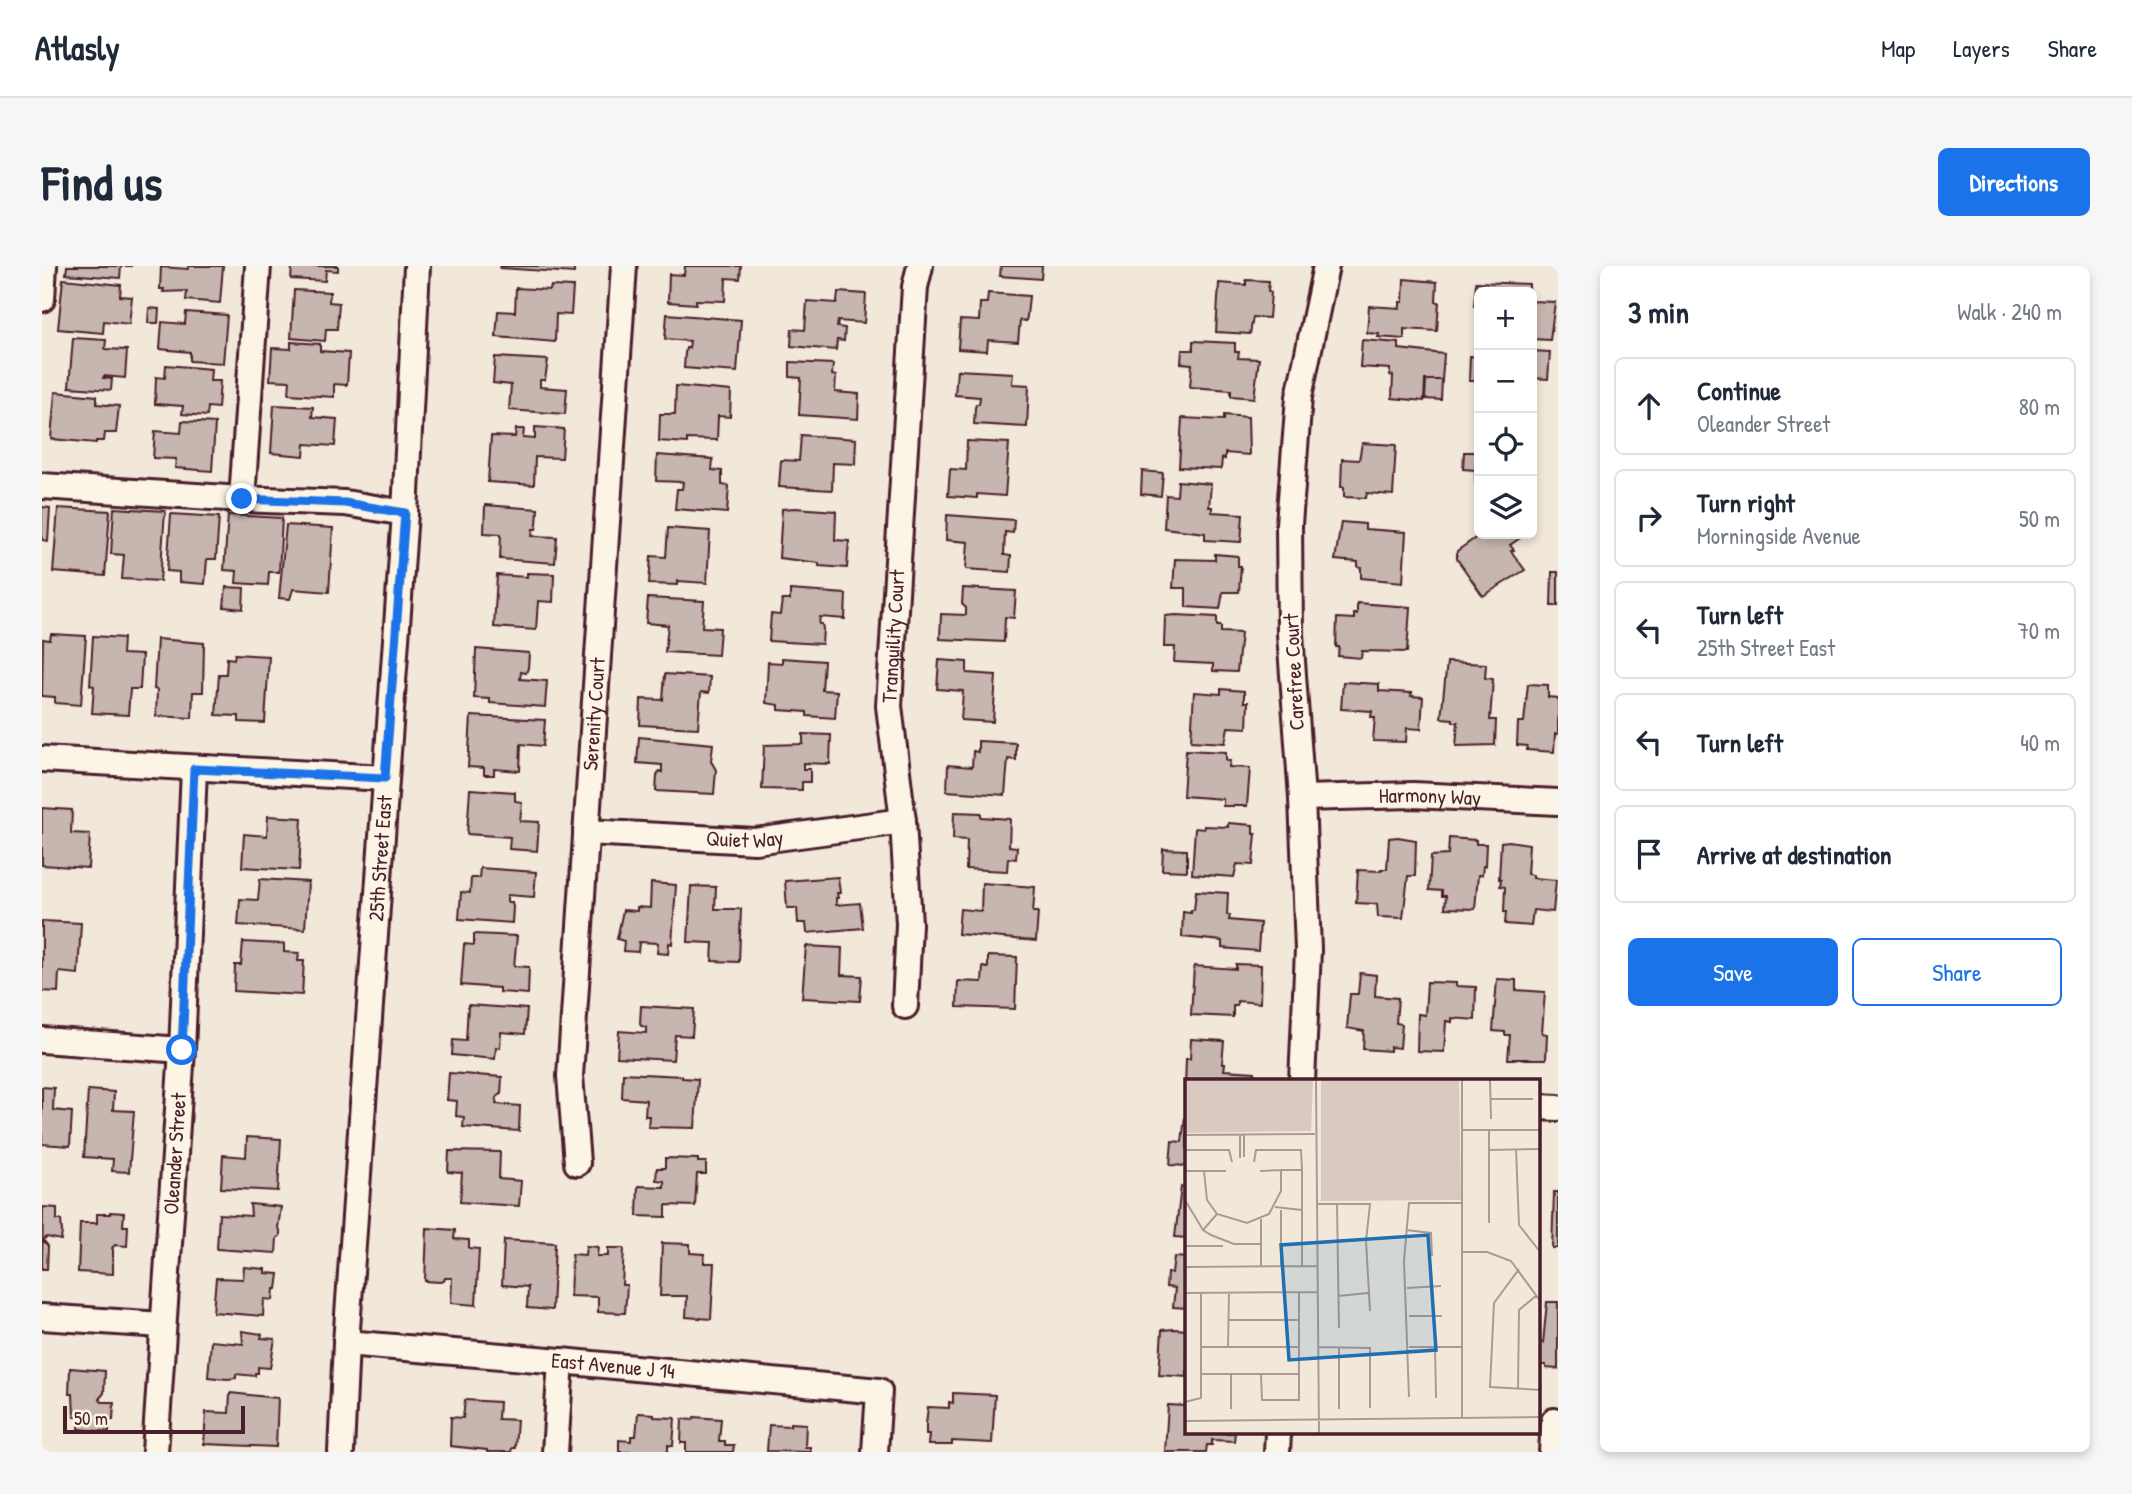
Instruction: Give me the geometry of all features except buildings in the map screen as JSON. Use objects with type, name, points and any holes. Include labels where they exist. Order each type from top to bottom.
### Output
[{"type":"street","points":[[42,299],[44,266]]},
{"type":"street","points":[[242,499],[258,266]]},
{"type":"street","name":"25th Street East","points":[[341,1452],[346,1343],[405,513],[417,266]]},
{"type":"street","name":"Serenity Court","points":[[577,1163],[570,1076],[624,266]]},
{"type":"street","name":"Tranquility Court","points":[[905,1006],[909,924],[903,821],[890,706],[915,288],[920,266]]},
{"type":"street","name":"Carefree Court","points":[[1302,1079],[1308,950],[1302,798],[1290,634],[1289,524],[1299,397],[1326,266]]},
{"type":"street","points":[[42,486],[345,503],[405,513]]},
{"type":"street","points":[[42,759],[385,778]]},
{"type":"street","name":"Oleander Street","points":[[155,1452],[182,1050],[194,769]]},
{"type":"street","name":"Harmony Way","points":[[1302,798],[1413,795],[1558,802]]},
{"type":"street","name":"Quiet Way","points":[[586,832],[755,841],[903,821]]},
{"type":"street","points":[[42,1040],[182,1050]]},
{"type":"street","points":[[1540,1107],[1558,1108]]},
{"type":"street","points":[[42,1317],[162,1325]]},
{"type":"street","name":"East Avenue J 14","points":[[346,1343],[879,1391],[875,1452]]},
{"type":"street","points":[[555,1452],[561,1361]]},
{"type":"street","points":[[1550,1421],[1552,1452]]},
{"type":"street","points":[[1277,1452],[1278,1434]]},
{"type":"route","points":[[182,1050],[194,769],[385,778],[405,513],[345,503],[242,499]]}]
